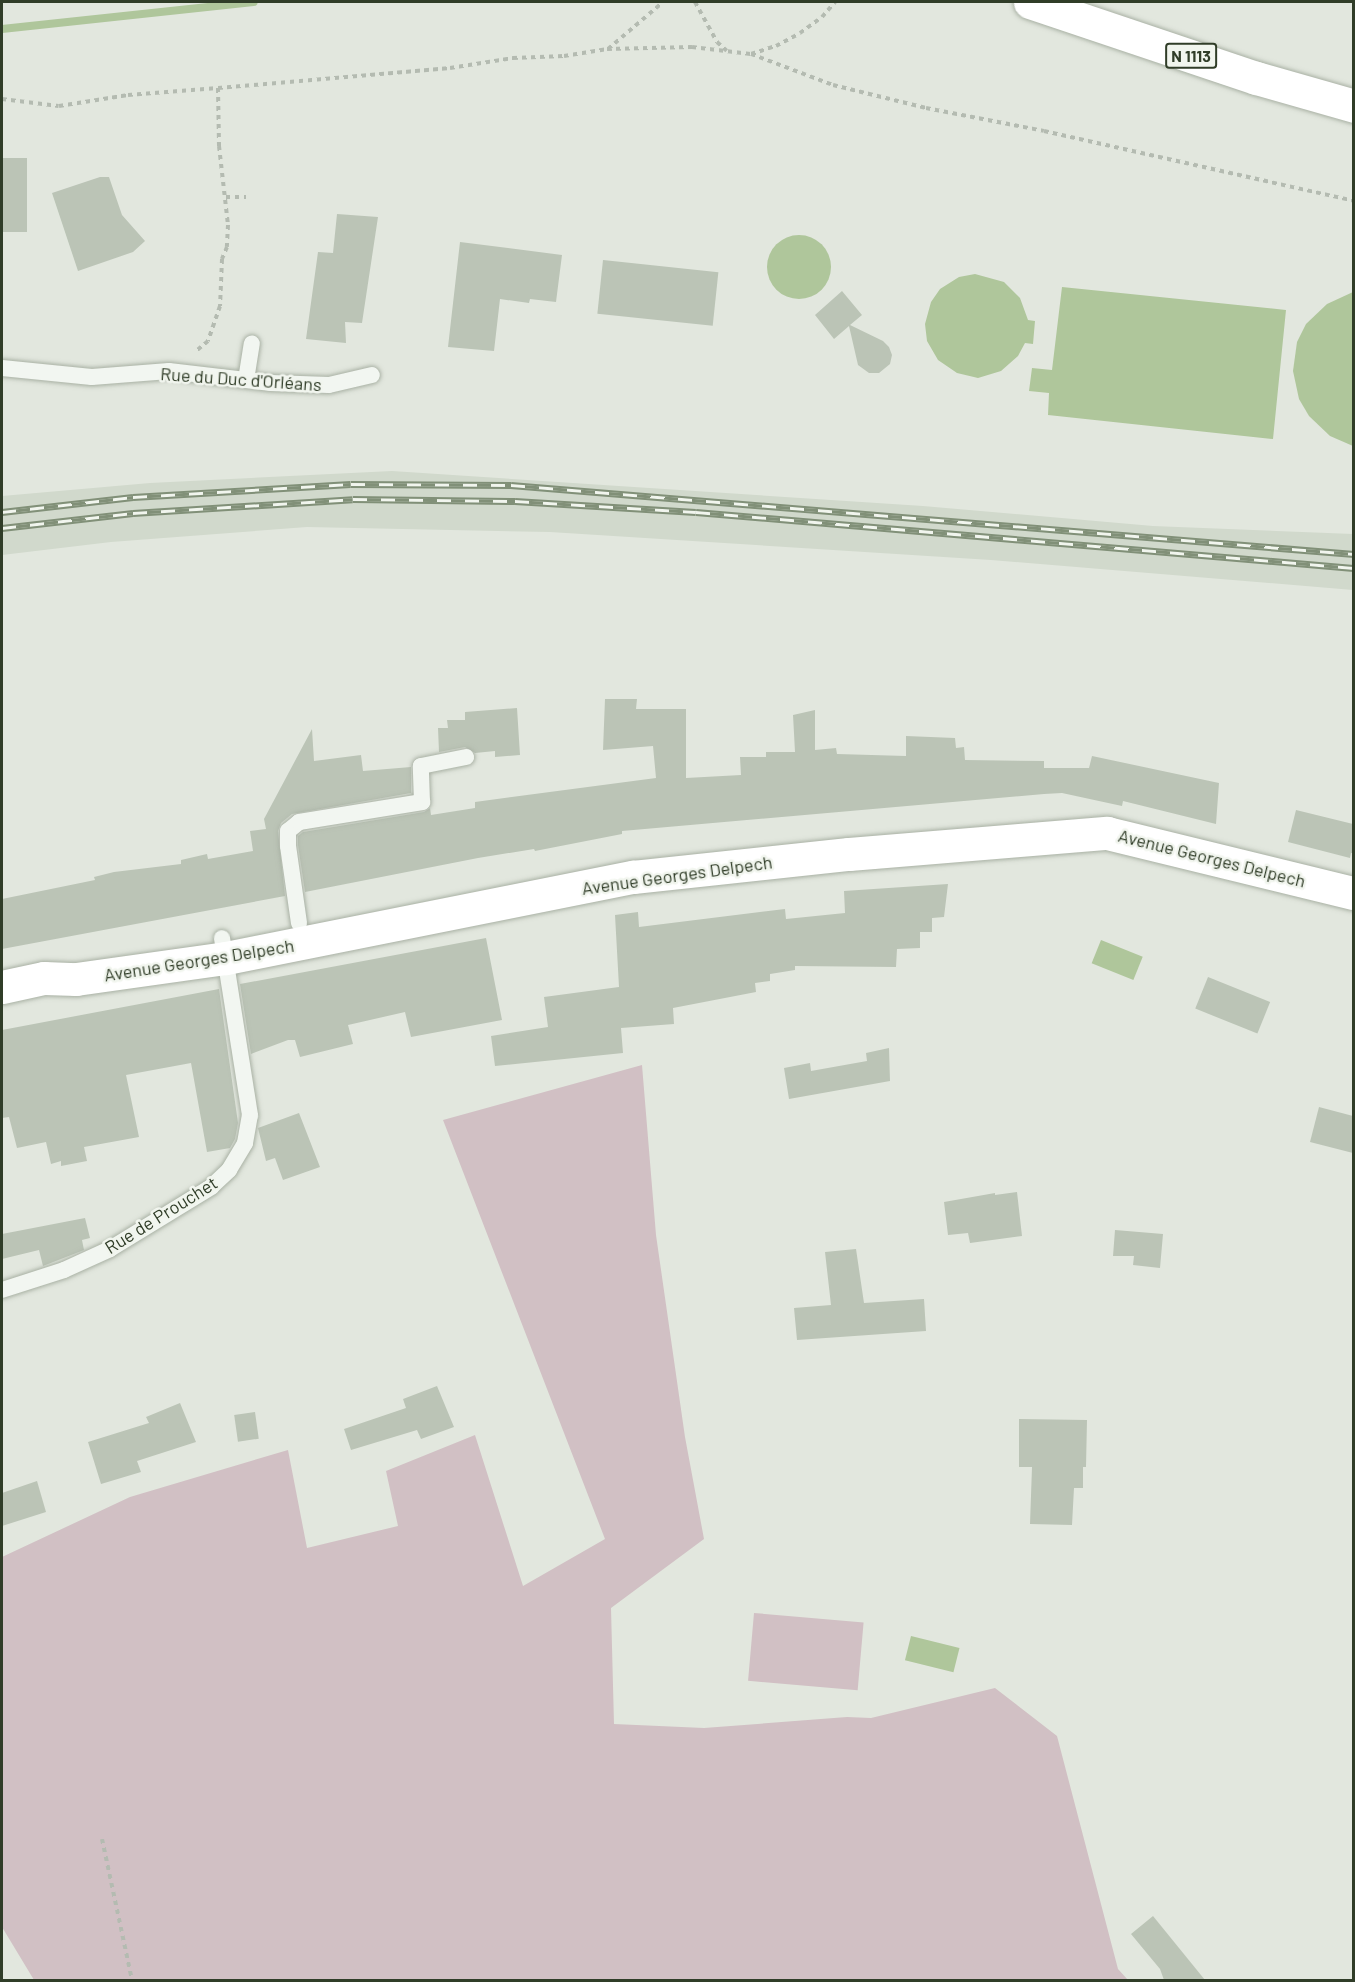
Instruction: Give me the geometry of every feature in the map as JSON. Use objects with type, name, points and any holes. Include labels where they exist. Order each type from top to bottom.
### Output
[{"type":"main road","name":"N 1113","points":[[1030,2],[1256,78],[1353,106]]},
{"type":"main road","points":[[224,948],[300,923],[605,867],[828,840],[1018,823],[1107,833]]},
{"type":"main road","name":"Avenue Georges Delpech","points":[[2,987],[44,978],[76,979],[224,948],[633,877],[849,854],[1107,833],[1353,893]]},
{"type":"lane","points":[[246,380],[252,344]]},
{"type":"lane","name":"Rue du Duc d'Orléans","points":[[2,368],[92,377],[169,371],[246,380],[329,385],[372,375]]},
{"type":"lane","points":[[300,923],[288,846],[288,831],[299,822],[422,802],[421,766],[466,757]]},
{"type":"lane","name":"Rue de Prouchet","points":[[2,1290],[64,1270],[110,1249],[211,1187],[229,1170],[245,1143],[250,1115],[224,948]]},
{"type":"path","points":[[607,49],[663,2]]},
{"type":"path","points":[[695,2],[717,42],[729,52]]},
{"type":"path","points":[[751,54],[776,46],[800,33],[822,17],[835,2]]},
{"type":"path","points":[[2,99],[59,106],[128,95],[450,68],[513,58],[564,56],[607,49],[692,47],[751,54],[833,86],[1353,201]]},
{"type":"path","points":[[169,371],[208,341],[220,306],[222,259],[227,247],[226,197],[219,146],[218,88]]},
{"type":"path","points":[[226,197],[246,197]]},
{"type":"path","points":[[102,1839],[132,1980]]},
{"type":"shaded area","points":[[799,235],[817,241],[825,249],[831,267],[825,285],[817,293],[799,299],[781,293],[773,285],[767,267],[773,249],[781,241]]},
{"type":"shaded area","points":[[975,274],[1004,282],[1020,298],[1028,320],[1035,321],[1033,344],[1025,343],[1018,356],[1001,371],[978,378],[957,373],[938,360],[927,341],[925,324],[931,302],[940,289],[959,277]]},
{"type":"shaded area","points":[[1062,287],[1286,310],[1273,439],[1048,415],[1049,393],[1029,391],[1032,368],[1052,370]]},
{"type":"shaded area","points":[[1353,292],[1353,446],[1330,436],[1309,416],[1299,399],[1293,371],[1297,342],[1306,324],[1327,304]]},
{"type":"shaded area","points":[[392,471],[923,506],[1153,526],[1353,534],[1353,590],[991,560],[550,532],[307,527],[111,542],[2,555],[2,496],[150,483]]},
{"type":"shaded area","points":[[1101,940],[1143,957],[1133,980],[1092,963]]},
{"type":"shaded area","points":[[642,1065],[656,1235],[685,1437],[704,1539],[611,1608],[614,1724],[704,1728],[847,1717],[871,1718],[995,1688],[1057,1736],[1118,1969],[1128,1980],[34,1980],[2,1927],[2,1557],[130,1497],[288,1450],[307,1548],[398,1526],[386,1471],[475,1435],[523,1586],[605,1539],[443,1120]]},
{"type":"shaded area","points":[[754,1613],[864,1623],[858,1690],[748,1681]]},
{"type":"shaded area","points":[[911,1636],[960,1648],[953,1672],[905,1660]]},
{"type":"building","points":[[2,158],[27,158],[27,232],[2,232]]},
{"type":"building","points":[[100,177],[109,177],[122,215],[145,241],[133,252],[78,271],[52,193]]},
{"type":"building","points":[[337,214],[378,217],[362,323],[345,322],[346,343],[306,339],[318,252],[333,253]]},
{"type":"building","points":[[460,242],[562,255],[556,302],[530,299],[529,303],[500,299],[494,351],[448,347]]},
{"type":"building","points":[[603,260],[718,272],[713,326],[597,314]]},
{"type":"building","points":[[842,291],[862,315],[850,325],[883,341],[889,347],[892,355],[890,364],[879,373],[869,373],[858,365],[849,326],[834,339],[815,315]]},
{"type":"building","points":[[605,699],[637,699],[636,709],[686,709],[686,778],[741,775],[740,757],[766,757],[766,752],[795,752],[793,715],[815,710],[815,750],[836,748],[837,754],[906,756],[906,736],[955,738],[956,748],[964,747],[965,760],[1044,761],[1044,768],[1089,768],[1092,756],[1219,783],[1216,824],[1123,801],[1122,806],[1062,793],[1044,794],[622,831],[622,834],[535,851],[534,849],[478,858],[305,892],[298,845],[298,836],[303,832],[424,812],[430,808],[431,815],[475,808],[475,802],[656,778],[653,746],[603,750]]},
{"type":"building","points":[[517,708],[520,755],[495,757],[495,751],[475,753],[465,747],[439,752],[438,728],[448,728],[447,720],[465,720],[465,712]]},
{"type":"building","points":[[312,729],[314,761],[361,755],[363,771],[411,767],[411,793],[292,814],[281,823],[278,831],[285,896],[2,949],[2,899],[95,880],[94,877],[114,872],[181,864],[181,860],[207,854],[208,859],[253,851],[250,831],[266,829],[264,819]]},
{"type":"building","points":[[1296,810],[1353,824],[1353,853],[1350,858],[1288,842]]},
{"type":"building","points":[[948,884],[944,917],[932,918],[932,932],[920,932],[920,948],[897,949],[896,967],[795,966],[795,970],[770,974],[770,981],[755,983],[756,992],[673,1008],[674,1024],[621,1028],[623,1053],[495,1066],[491,1036],[548,1027],[544,997],[619,987],[615,915],[638,912],[639,927],[785,909],[786,919],[845,913],[844,891]]},
{"type":"building","points":[[486,938],[502,1020],[411,1037],[405,1012],[348,1025],[353,1044],[300,1057],[295,1040],[288,1040],[251,1054],[240,984]]},
{"type":"building","points":[[1208,977],[1270,1002],[1257,1034],[1195,1009]]},
{"type":"building","points":[[219,989],[238,1123],[235,1139],[230,1148],[207,1152],[191,1063],[126,1075],[139,1137],[84,1147],[87,1161],[61,1166],[61,1161],[51,1164],[46,1142],[17,1148],[9,1117],[2,1118],[2,1030]]},
{"type":"building","points":[[889,1048],[890,1081],[789,1099],[784,1068],[810,1063],[811,1071],[867,1061],[866,1053]]},
{"type":"building","points":[[1319,1107],[1353,1116],[1353,1153],[1310,1142]]},
{"type":"building","points":[[299,1113],[320,1167],[283,1180],[275,1158],[266,1161],[258,1128]]},
{"type":"building","points":[[1017,1192],[1022,1236],[970,1243],[968,1233],[948,1235],[944,1202],[995,1193],[995,1195]]},
{"type":"building","points":[[85,1218],[90,1238],[82,1240],[84,1250],[43,1266],[39,1250],[2,1259],[2,1234]]},
{"type":"building","points":[[1115,1230],[1163,1234],[1160,1268],[1133,1265],[1134,1256],[1113,1256]]},
{"type":"building","points":[[856,1249],[864,1303],[924,1299],[926,1331],[797,1340],[794,1308],[831,1305],[825,1252]]},
{"type":"building","points":[[437,1386],[454,1427],[421,1439],[417,1430],[351,1450],[344,1429],[406,1408],[403,1399]]},
{"type":"building","points":[[180,1403],[196,1442],[137,1461],[141,1472],[101,1484],[88,1442],[149,1423],[146,1417]]},
{"type":"building","points":[[255,1412],[259,1439],[238,1442],[234,1415]]},
{"type":"building","points":[[1019,1419],[1087,1420],[1083,1488],[1074,1488],[1072,1525],[1030,1524],[1032,1467],[1019,1467]]},
{"type":"building","points":[[37,1481],[46,1512],[2,1526],[2,1493]]},
{"type":"building","points":[[1153,1916],[1205,1980],[1164,1980],[1160,1969],[1131,1934]]},
{"type":"waterway","points":[[2,29],[254,2]]},
{"type":"railway","points":[[2,512],[133,497],[351,484],[511,485],[1354,554]]},
{"type":"railway","points":[[2,528],[133,513],[353,499],[515,501],[696,512],[1354,568]]}]
